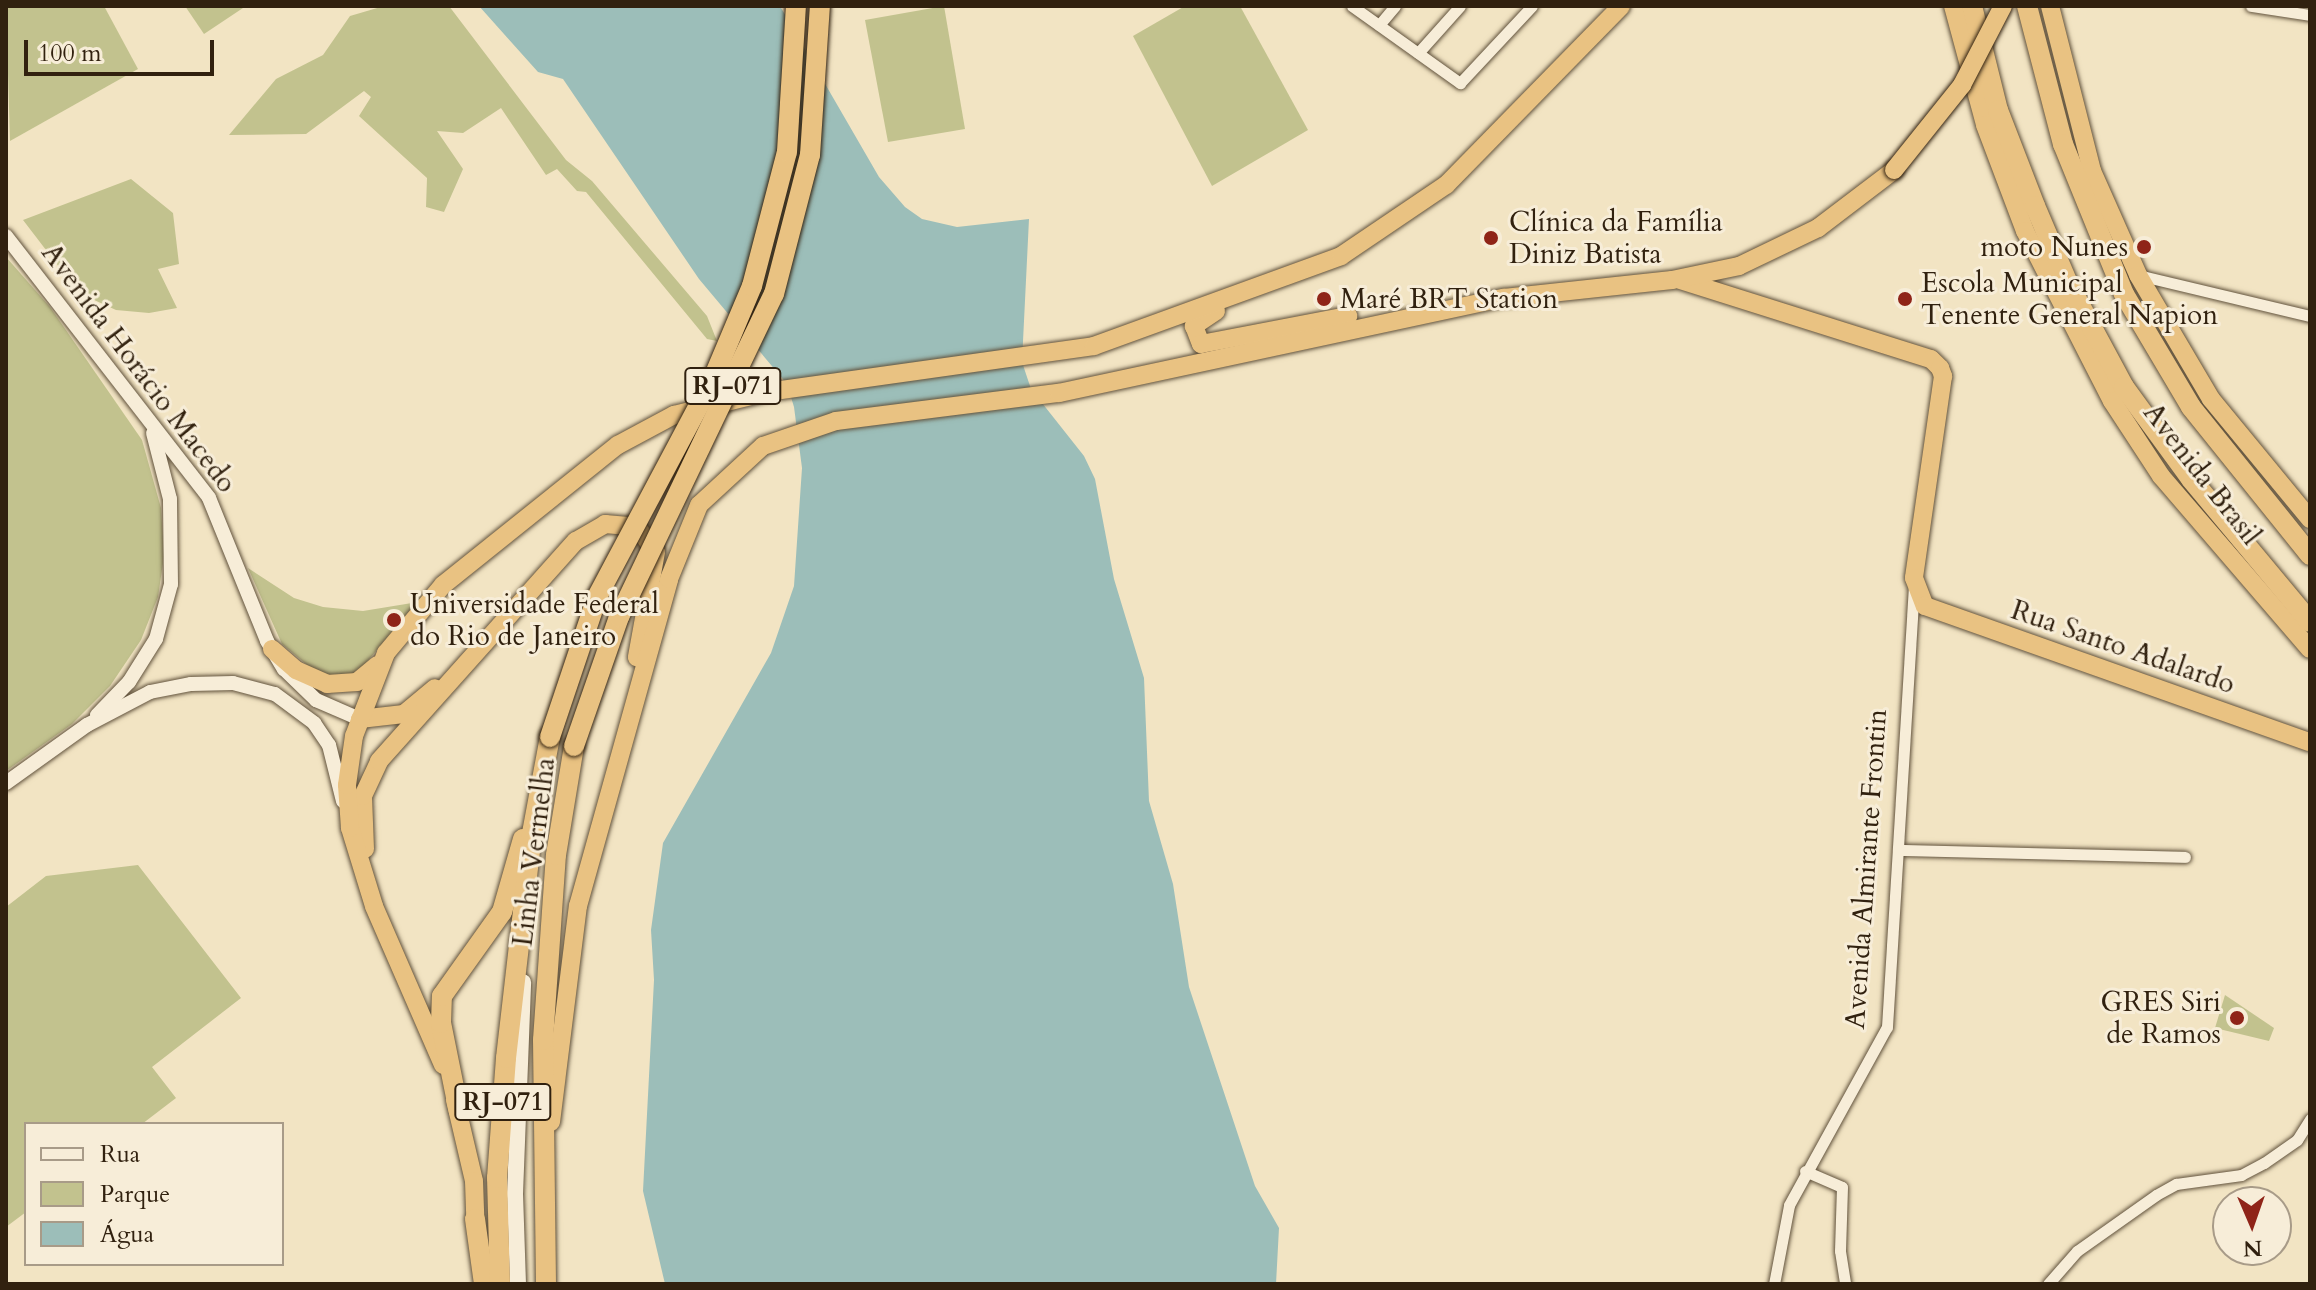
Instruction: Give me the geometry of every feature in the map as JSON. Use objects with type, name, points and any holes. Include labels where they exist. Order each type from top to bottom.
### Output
[{"type":"highway","name":"Linha Vermelha","points":[[500,1284],[499,1138],[526,921],[538,789],[550,737],[597,597],[712,381],[752,286],[787,152],[796,6]]},
{"type":"highway","name":"Linha Vermelha","points":[[546,1284],[543,1040],[556,855],[574,746],[619,617],[774,294],[808,167],[820,6]]},
{"type":"highway","name":"Avenida Brasil","points":[[1953,6],[1985,125],[2025,231],[2112,401],[2161,476],[2310,649]]},
{"type":"highway","name":"Avenida Brasil","points":[[1972,6],[1998,110],[2067,281],[2103,347],[2191,479],[2310,622]]},
{"type":"highway","points":[[631,712],[683,539],[699,505],[719,481],[763,446],[806,427],[1059,393],[1504,298],[1677,279],[1739,266],[1784,247],[1854,204],[1894,170],[1962,85],[2003,6]]},
{"type":"highway","name":"Avenida Brasil","points":[[2027,6],[2063,144],[2124,294],[2191,407],[2310,555]]},
{"type":"highway","name":"Avenida Brasil","points":[[2050,6],[2092,171],[2138,275],[2211,399],[2310,519]]},
{"type":"highway","points":[[272,649],[306,676],[339,685],[364,678],[443,585],[618,445],[674,415],[767,392],[1113,341],[1341,256],[1423,203],[1521,112],[1615,8]]},
{"type":"highway","name":"Avenida Almirante Frontin","points":[[1677,279],[1931,359],[1943,376],[1922,599]]},
{"type":"highway","points":[[1256,287],[1198,321],[1193,331],[1196,340],[1209,345],[1371,311],[1410,316]]},
{"type":"highway","points":[[369,887],[361,809],[372,772],[484,643],[590,530],[617,523],[637,527],[651,539],[657,561],[641,628],[631,712]]},
{"type":"highway","name":"Rua Santo Adalardo","points":[[1922,599],[2310,742]]},
{"type":"highway","points":[[360,719],[404,714],[484,643]]},
{"type":"highway","points":[[386,653],[360,719],[347,770],[350,828],[369,887],[459,1112]]},
{"type":"highway","name":"Linha Vermelha","points":[[544,1176],[572,933],[631,712]]},
{"type":"highway","points":[[484,1284],[459,1112],[441,1023],[442,996],[502,912],[538,789]]},
{"type":"main road","name":"Linha Vermelha","points":[[518,1284],[516,1180],[526,921]]},
{"type":"street","points":[[1352,6],[1460,83],[1532,6]]},
{"type":"street","points":[[1379,25],[1395,6]]},
{"type":"street","points":[[1418,53],[1460,6]]},
{"type":"street","points":[[2251,6],[2310,15]]},
{"type":"street","name":"Avenida Horácio Macedo","points":[[6,236],[209,498],[272,649],[303,690],[360,719]]},
{"type":"street","points":[[2138,275],[2310,316]]},
{"type":"street","points":[[87,725],[142,664],[156,639],[171,584],[170,499],[150,425]]},
{"type":"street","points":[[1911,625],[1922,599]]},
{"type":"street","name":"Avenida Almirante Frontin","points":[[1774,1284],[1783,1221],[1805,1171],[1874,1059],[1887,1027],[1911,625],[1922,599]]},
{"type":"street","points":[[6,783],[87,725],[167,687],[233,683],[275,694],[303,711],[329,745],[350,828]]},
{"type":"street","points":[[1899,850],[2185,857]]},
{"type":"street","points":[[2048,1284],[2077,1251],[2156,1195],[2176,1184],[2241,1175],[2297,1140],[2310,1119]]},
{"type":"street","points":[[1805,1171],[1842,1187],[1840,1251],[1847,1284]]},
{"type":"street","points":[[475,1219],[477,1284]]},
{"type":"green space","points":[[6,6],[104,6],[138,69],[10,141]]},
{"type":"green space","points":[[185,6],[246,6],[204,34]]},
{"type":"green space","points":[[384,6],[449,6],[566,160],[592,181],[707,316],[717,341],[707,339],[586,192],[577,191],[557,169],[546,175],[501,108],[463,133],[437,131],[463,169],[444,212],[426,207],[427,178],[359,116],[371,97],[364,91],[306,134],[229,135],[276,79],[323,55],[350,16]]},
{"type":"green space","points":[[944,6],[965,129],[888,142],[865,20]]},
{"type":"green space","points":[[1185,6],[1240,6],[1308,130],[1212,186],[1133,36]]},
{"type":"green space","points":[[131,179],[173,213],[179,264],[158,269],[177,308],[149,313],[116,310],[79,293],[23,220]]},
{"type":"green space","points":[[6,257],[50,307],[142,440],[161,508],[164,556],[158,597],[141,640],[110,686],[72,724],[6,771]]},
{"type":"green space","points":[[248,568],[294,598],[323,607],[363,611],[412,603],[412,608],[355,676],[332,676],[312,669],[282,644]]},
{"type":"green space","points":[[138,865],[241,998],[152,1067],[176,1098],[145,1122],[24,1122],[24,1214],[6,1227],[6,907],[46,876]]},
{"type":"green space","name":"GRES Siri de Ramos","points":[[2225,995],[2274,1028],[2269,1041],[2215,1028]]},
{"type":"water","points":[[479,6],[780,6],[879,177],[905,207],[922,219],[957,227],[1029,219],[1022,362],[1031,389],[1084,456],[1095,479],[1114,579],[1144,678],[1149,801],[1173,884],[1189,987],[1255,1186],[1279,1228],[1276,1284],[665,1284],[643,1191],[654,980],[651,930],[663,843],[771,653],[794,586],[802,468],[794,407],[787,384],[699,279],[563,79],[538,72]]},
{"type":"place","name":"Clínica da Família Diniz Batista","points":[[1491,238]]},
{"type":"place","name":"moto Nunes","points":[[2144,247]]},
{"type":"place","name":"Maré BRT Station","points":[[1324,299]]},
{"type":"place","name":"Escola Municipal Tenente General Napion","points":[[1905,299]]},
{"type":"place","name":"Universidade Federal do Rio de Janeiro","points":[[394,620]]},
{"type":"place","name":"GRES Siri de Ramos","points":[[2237,1018]]}]
